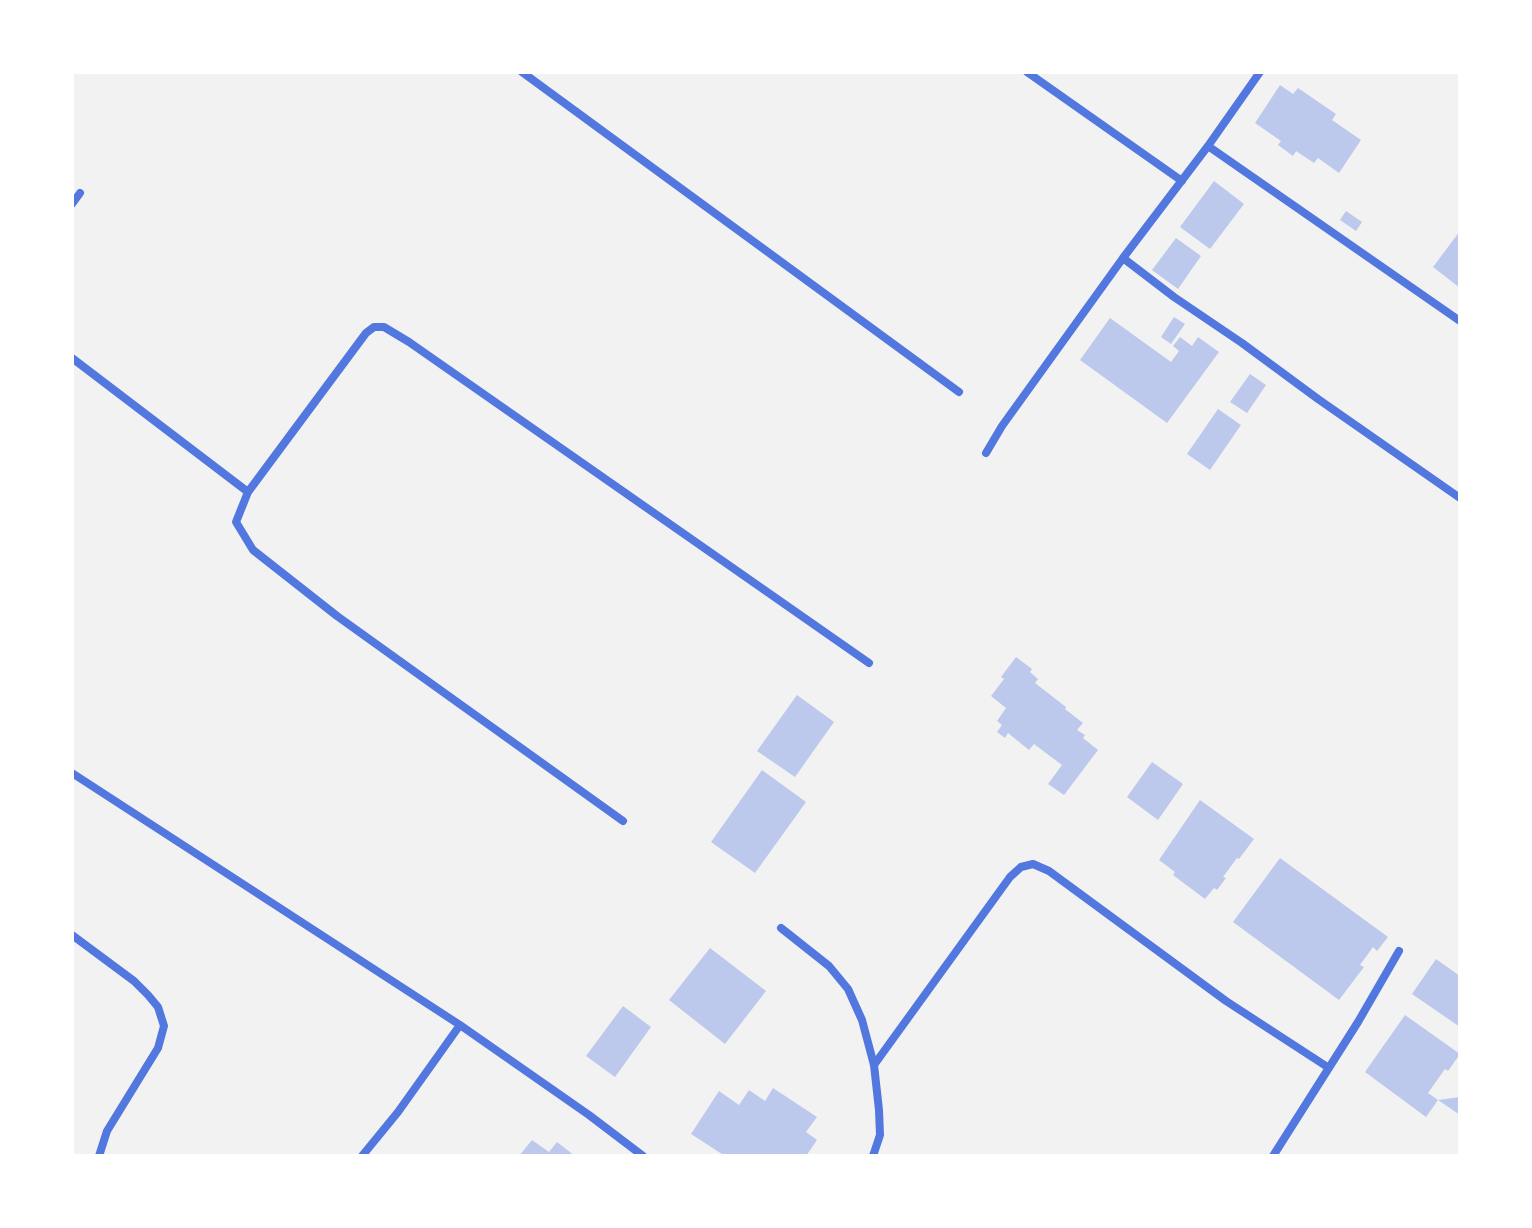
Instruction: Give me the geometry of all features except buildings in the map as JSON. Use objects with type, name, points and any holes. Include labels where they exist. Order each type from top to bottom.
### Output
[{"type":"street","points":[[522,72],[959,392]]},
{"type":"street","points":[[1027,72],[1182,181]]},
{"type":"street","points":[[986,453],[1002,426],[1260,72]]},
{"type":"street","points":[[1208,146],[1460,321]]},
{"type":"street","points":[[72,204],[80,193]]},
{"type":"street","points":[[1123,258],[1460,498]]},
{"type":"street","points":[[623,821],[337,616],[253,550],[236,522],[248,492],[366,333],[374,327],[384,327],[409,342],[869,663]]},
{"type":"street","points":[[72,358],[248,492]]},
{"type":"street","points":[[72,773],[460,1025],[643,1156]]},
{"type":"street","points":[[874,1065],[1010,877],[1021,867],[1033,864],[1049,871],[1226,1001],[1329,1068]]},
{"type":"street","points":[[781,928],[829,966],[848,989],[862,1020],[874,1065],[880,1135],[873,1156]]},
{"type":"street","points":[[72,935],[134,981],[158,1007],[164,1026],[158,1048],[107,1131],[99,1156]]},
{"type":"street","points":[[1273,1156],[1399,951]]},
{"type":"street","points":[[362,1156],[398,1112],[460,1025]]}]
